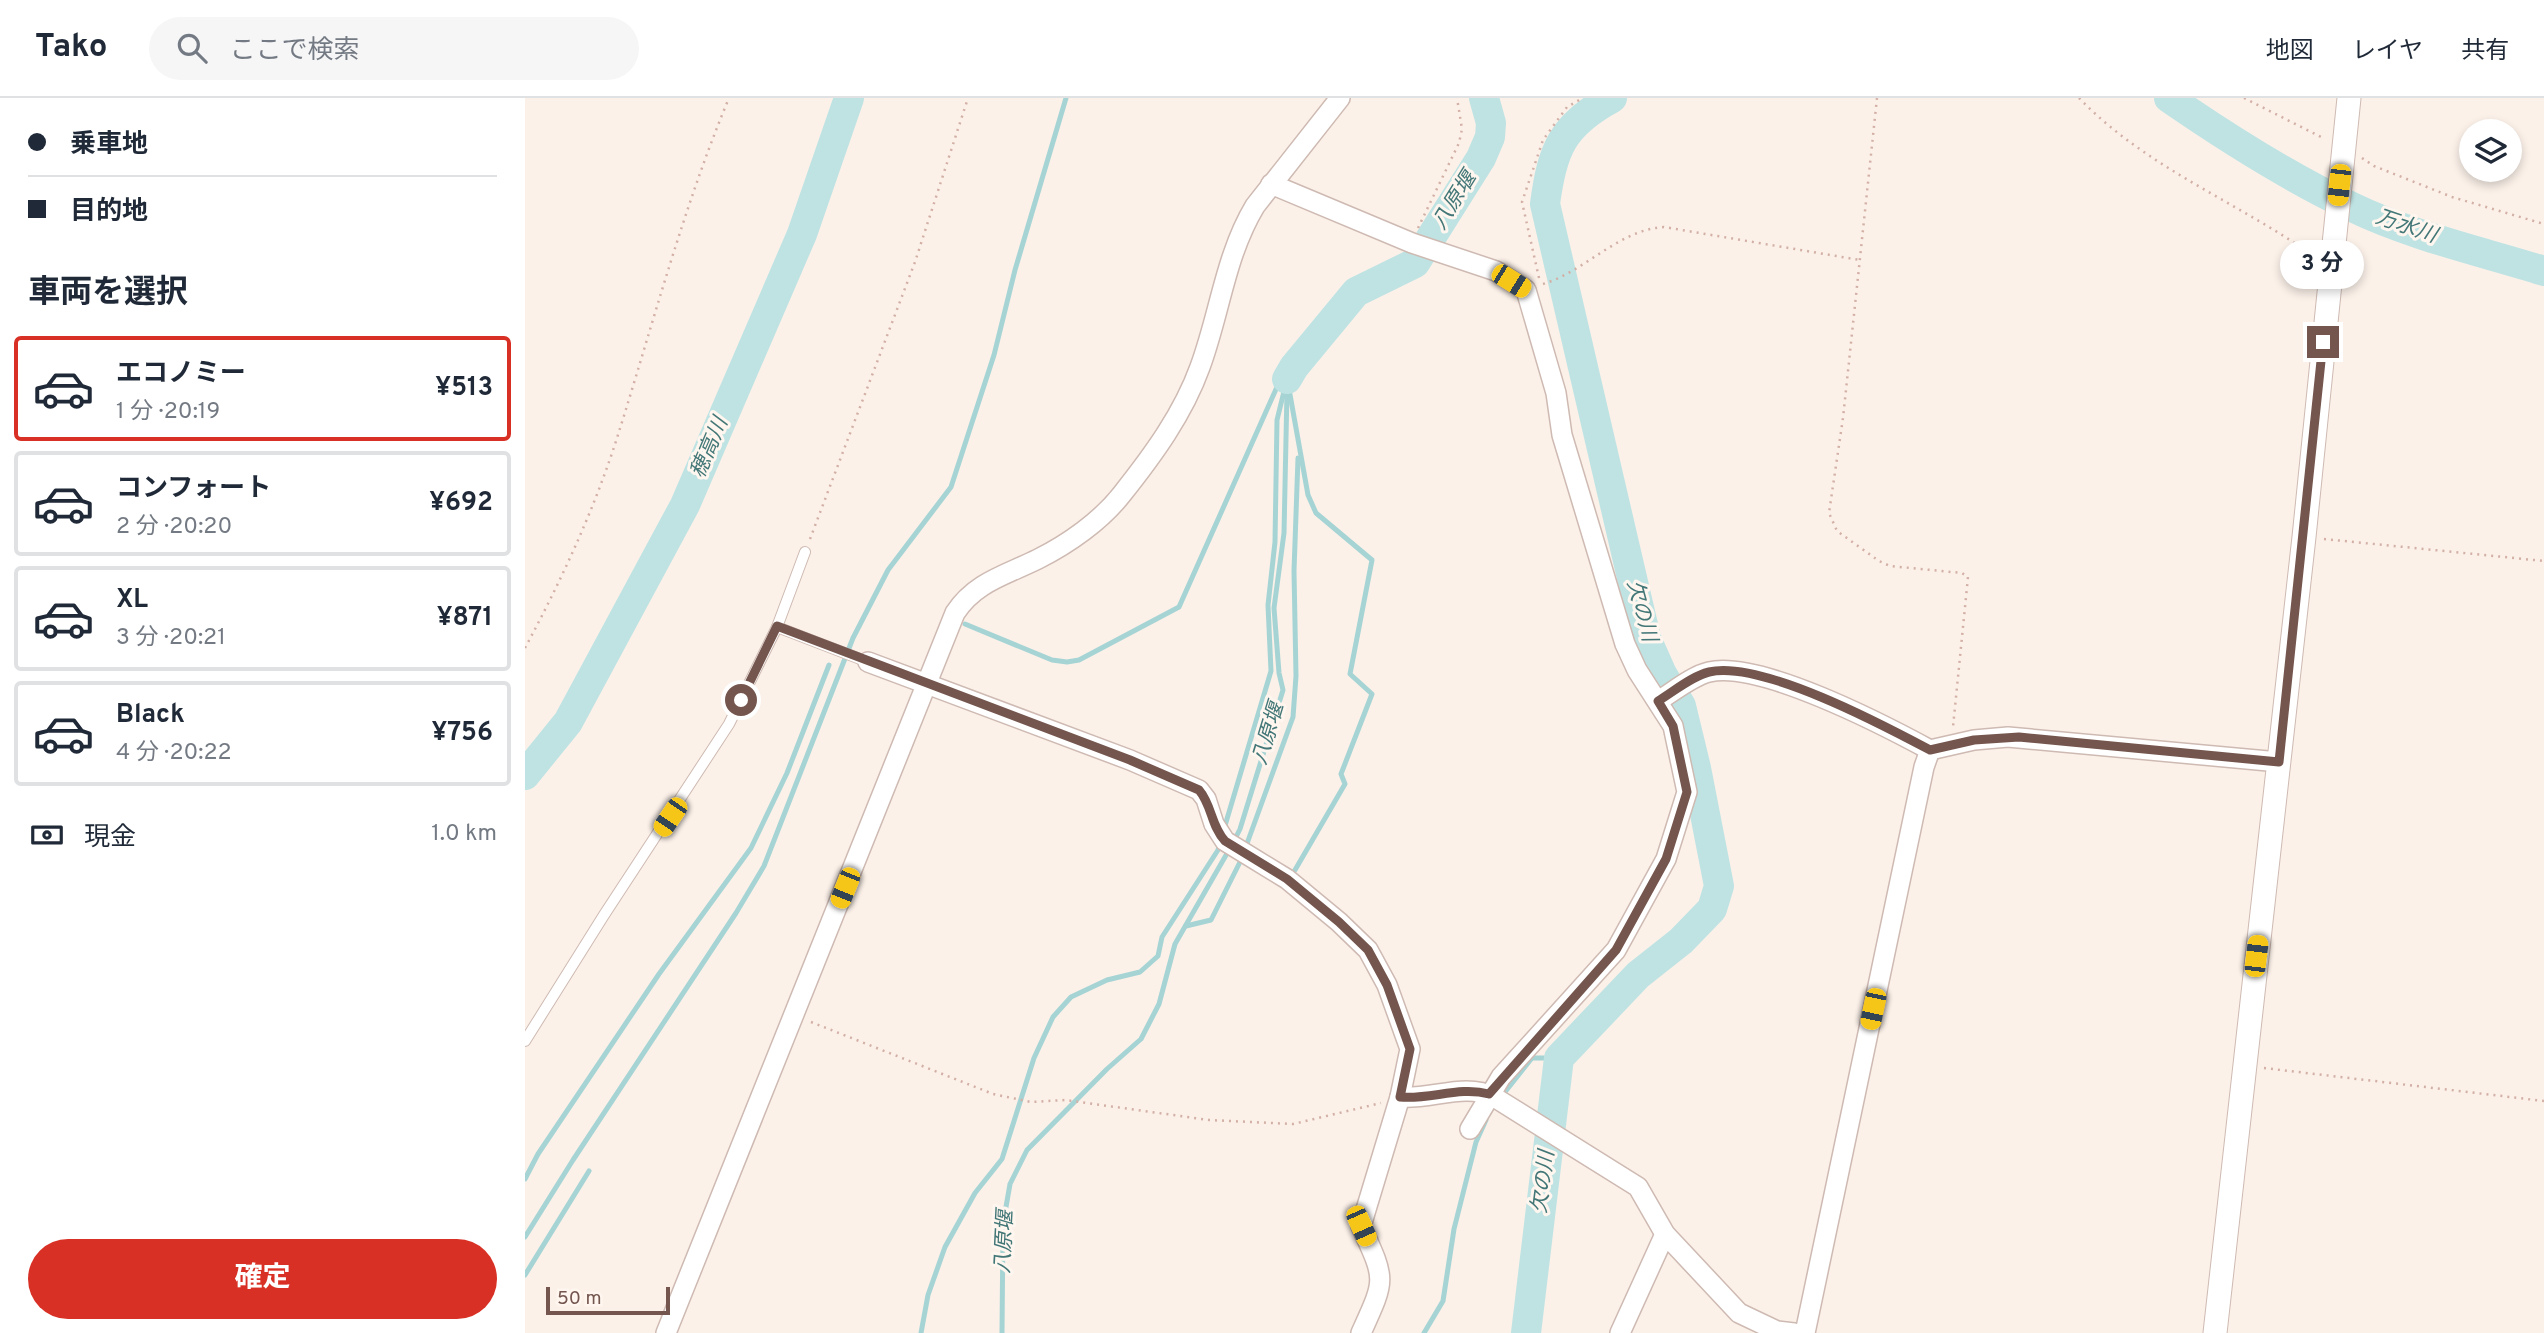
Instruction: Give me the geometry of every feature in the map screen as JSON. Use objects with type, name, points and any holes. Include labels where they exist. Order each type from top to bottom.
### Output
[{"type":"street","points":[[666,1333],[955,613],[971,592],[1040,558],[1095,522],[1120,497],[1175,421],[1190,394],[1237,238],[1271,184],[1340,98]]},
{"type":"street","points":[[2215,1333],[2304,537],[2349,98]]},
{"type":"street","points":[[1271,184],[1423,246],[1496,271],[1527,290],[1556,393],[1562,435],[1625,644],[1637,670],[1661,699],[1673,726],[1687,792],[1666,859],[1616,950],[1470,1129]]},
{"type":"street","points":[[861,659],[1130,760],[1199,790],[1206,799],[1219,835],[1287,879],[1368,950],[1377,964],[1410,1049],[1400,1097],[1361,1226],[1381,1271],[1378,1295],[1361,1333]]},
{"type":"street","points":[[1661,699],[1706,673],[1715,671],[1751,675],[1807,692],[1849,708],[1930,750],[1974,740],[2019,737],[2279,762]]},
{"type":"street","points":[[1805,1333],[1924,766],[1930,750]]},
{"type":"street","points":[[1400,1097],[1467,1091],[1497,1099],[1638,1187],[1665,1234],[1739,1313],[1777,1331],[1794,1333]]},
{"type":"street","points":[[1620,1333],[1665,1234]]},
{"type":"lane","points":[[525,1041],[729,724],[777,626],[805,552]]},
{"type":"lane","points":[[777,626],[861,659]]},
{"type":"path","points":[[525,648],[561,579],[616,440],[652,316],[714,134],[729,98]]},
{"type":"path","points":[[805,552],[915,262],[968,98]]},
{"type":"path","points":[[1423,246],[1459,143],[1462,129],[1457,98]]},
{"type":"path","points":[[1541,285],[1522,202],[1543,140],[1567,107],[1583,98]]},
{"type":"path","points":[[1878,98],[1829,513],[1837,531],[1879,561],[1890,566],[1962,573],[1968,577],[1951,744]]},
{"type":"path","points":[[2079,98],[2099,118],[2155,162],[2308,252],[2309,280]]},
{"type":"path","points":[[2244,98],[2342,152],[2374,166],[2452,197],[2544,224]]},
{"type":"path","points":[[1547,283],[1573,271],[1645,228],[1664,227],[1860,260]]},
{"type":"path","points":[[2304,537],[2544,561]]},
{"type":"path","points":[[795,1016],[993,1094],[1031,1102],[1065,1100],[1209,1120],[1293,1124],[1356,1111],[1400,1097]]},
{"type":"path","points":[[2244,1066],[2544,1101]]},
{"type":"waterway","name":"穂高川","points":[[525,775],[568,722],[685,505],[802,234],[849,98]]},
{"type":"waterway","points":[[525,1237],[764,866],[853,638],[888,570],[951,487],[994,355],[1015,270],[1066,98]]},
{"type":"waterway","name":"八原堰","points":[[1287,379],[1356,292],[1415,263],[1481,158],[1490,137],[1491,123],[1484,98]]},
{"type":"waterway","name":"欠の川","points":[[1526,1333],[1559,1058],[1638,975],[1681,941],[1712,909],[1719,886],[1681,706],[1662,674],[1646,638],[1545,204],[1551,168],[1562,141],[1581,118],[1612,98]]},
{"type":"waterway","name":"万水川","points":[[2169,98],[2258,156],[2352,207],[2422,235],[2544,271]]},
{"type":"waterway","points":[[965,624],[1052,660],[1067,662],[1079,660],[1179,607],[1277,387],[1287,379]]},
{"type":"waterway","points":[[1224,829],[1271,671],[1268,605],[1275,542],[1277,420],[1287,379]]},
{"type":"waterway","points":[[1289,389],[1308,495],[1316,513],[1372,560],[1350,674],[1372,694],[1341,774],[1345,784],[1295,870]]},
{"type":"waterway","name":"八原堰","points":[[1234,841],[1283,690],[1279,673],[1274,608],[1284,533],[1287,391]]},
{"type":"waterway","points":[[1245,849],[1293,717],[1296,676],[1294,571],[1298,458]]},
{"type":"waterway","points":[[525,1179],[538,1154],[659,974],[751,848],[787,773],[829,665]]},
{"type":"waterway","points":[[921,1333],[928,1295],[945,1247],[975,1193],[1002,1159],[1034,1058],[1053,1017],[1071,997],[1107,980],[1140,972],[1158,956],[1162,937],[1221,842]]},
{"type":"waterway","name":"八原堰","points":[[1002,1333],[1003,1224],[1010,1184],[1027,1150],[1107,1069],[1141,1039],[1159,1004],[1175,944],[1229,850]]},
{"type":"waterway","points":[[1186,926],[1211,920],[1242,858]]},
{"type":"waterway","points":[[1501,1097],[1532,1058],[1559,1058]]},
{"type":"waterway","points":[[1424,1333],[1443,1301],[1454,1229],[1476,1142],[1486,1120]]},
{"type":"waterway","points":[[525,1275],[589,1171]]},
{"type":"route","points":[[741,700],[777,626],[926,685],[1130,760],[1199,790],[1206,799],[1219,835],[1225,841],[1287,879],[1368,950],[1387,985],[1410,1049],[1400,1097],[1467,1091],[1489,1094],[1501,1077],[1616,950],[1666,859],[1687,792],[1673,726],[1658,701],[1706,673],[1715,671],[1751,675],[1807,692],[1849,708],[1930,750],[1974,740],[2019,737],[2279,762],[2323,342]]}]
